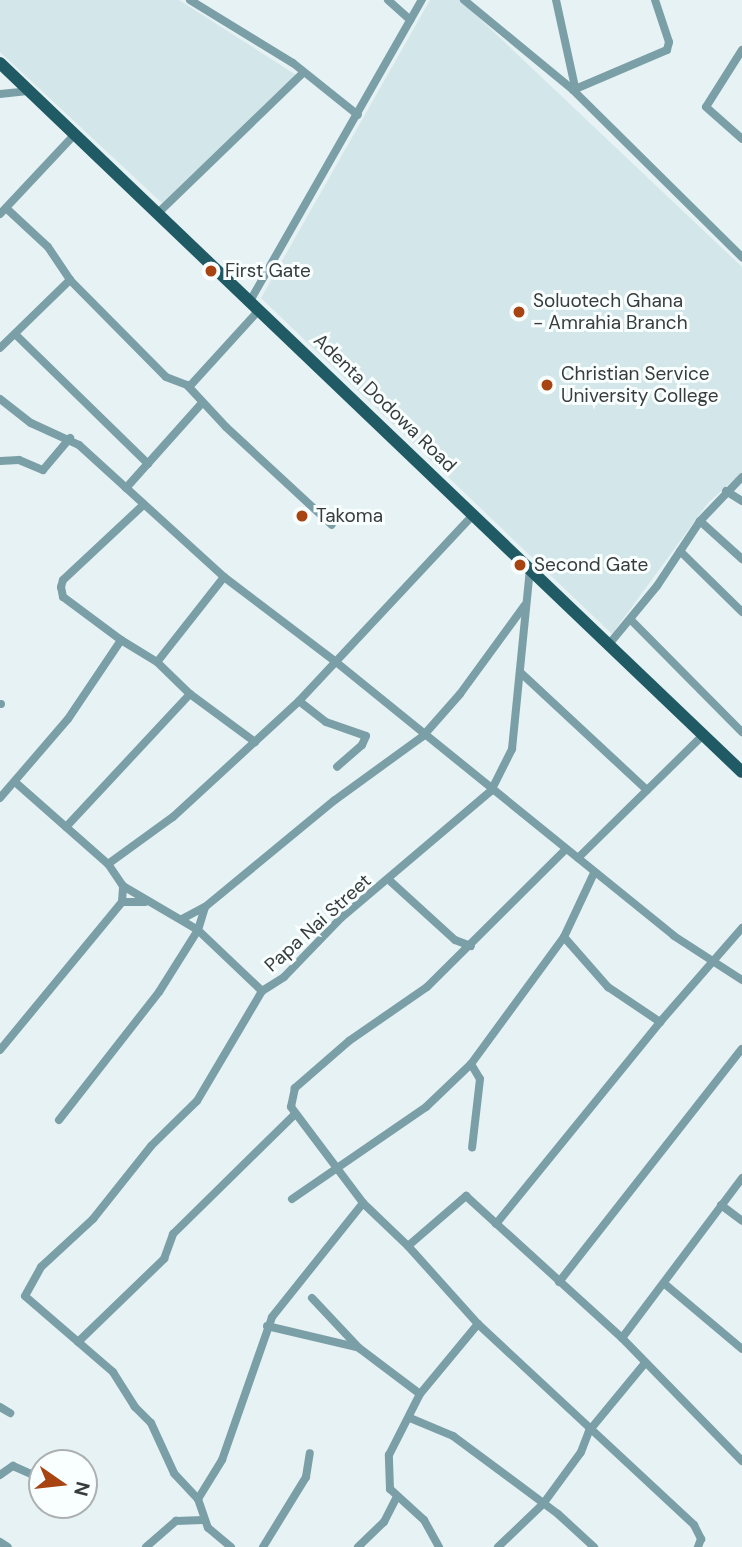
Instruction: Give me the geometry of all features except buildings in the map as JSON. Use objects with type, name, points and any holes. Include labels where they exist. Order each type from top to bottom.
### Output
[{"type":"main road","name":"Adenta Dodowa Road","points":[[0,64],[610,643],[742,772]]},
{"type":"street","points":[[190,0],[303,73],[358,115]]},
{"type":"street","points":[[388,0],[410,20]]},
{"type":"street","points":[[189,387],[255,305],[422,0]]},
{"type":"street","points":[[464,0],[574,89],[742,257]]},
{"type":"street","points":[[556,0],[574,89]]},
{"type":"street","points":[[574,89],[667,50],[669,42],[655,0]]},
{"type":"street","points":[[742,50],[706,107],[742,139]]},
{"type":"street","points":[[158,214],[303,73]]},
{"type":"street","points":[[0,94],[30,91]]},
{"type":"street","points":[[75,134],[3,211],[48,247],[70,280],[166,377],[189,387],[202,403],[332,525]]},
{"type":"street","points":[[0,348],[70,280]]},
{"type":"street","points":[[15,334],[148,464]]},
{"type":"street","points":[[0,399],[31,423],[70,438],[126,488],[142,506],[224,577],[336,662],[423,736],[594,873],[742,980]]},
{"type":"street","points":[[126,488],[202,403]]},
{"type":"street","points":[[0,461],[19,460],[43,470],[70,438]]},
{"type":"street","points":[[610,643],[631,620],[700,521],[742,477]]},
{"type":"street","points":[[726,491],[742,501]]},
{"type":"street","points":[[142,506],[63,580],[61,587],[64,597],[121,640],[157,662],[190,694],[255,742]]},
{"type":"street","points":[[108,864],[173,817],[299,701],[473,515]]},
{"type":"street","points":[[700,521],[742,559]]},
{"type":"street","points":[[680,551],[742,612]]},
{"type":"street","name":"Papa Nai Street","points":[[78,1342],[25,1296],[41,1267],[69,1241],[197,1101],[262,990],[284,977],[328,930],[491,791],[512,749],[530,567]]},
{"type":"street","points":[[157,662],[224,577]]},
{"type":"street","points":[[182,919],[205,907],[335,800],[423,736],[473,678],[527,602]]},
{"type":"street","points":[[631,620],[742,732]]},
{"type":"street","points":[[0,798],[68,719],[121,640]]},
{"type":"street","points":[[521,673],[647,790]]},
{"type":"street","points":[[66,827],[190,694]]},
{"type":"street","points":[[299,701],[326,722],[366,736],[362,746],[337,767]]},
{"type":"street","points":[[578,858],[704,734]]},
{"type":"street","points":[[8,786],[66,827],[108,864],[123,886],[145,902],[182,919],[198,930],[262,990]]},
{"type":"street","points":[[566,849],[471,946],[295,1088],[290,1102],[294,1115],[363,1203],[408,1246],[478,1324],[589,1431],[694,1525],[701,1539],[698,1547]]},
{"type":"street","points":[[292,1199],[426,1107],[471,1064],[564,937],[594,873]]},
{"type":"street","points":[[389,880],[455,940],[471,946]]},
{"type":"street","points":[[0,1050],[122,902],[123,886]]},
{"type":"street","points":[[122,902],[145,902]]},
{"type":"street","points":[[59,1119],[109,1060],[198,930],[205,907]]},
{"type":"street","points":[[496,1224],[711,960],[742,928]]},
{"type":"street","points":[[564,937],[608,987],[660,1022]]},
{"type":"street","points":[[455,940],[459,957]]},
{"type":"street","points":[[559,1282],[742,1049]]},
{"type":"street","points":[[471,1064],[480,1079],[472,1148]]},
{"type":"street","points":[[231,1547],[203,1520],[198,1499],[174,1473],[151,1423],[135,1407],[113,1372],[78,1342],[164,1259],[173,1234],[294,1115]]},
{"type":"street","points":[[622,1338],[666,1285],[742,1178]]},
{"type":"street","points":[[408,1246],[465,1196],[622,1338],[742,1461]]},
{"type":"street","points":[[198,1499],[222,1460],[267,1325],[285,1296],[363,1203]]},
{"type":"street","points":[[721,1205],[742,1221]]},
{"type":"street","points":[[666,1285],[742,1349]]},
{"type":"street","points":[[312,1298],[359,1348],[420,1394]]},
{"type":"street","points":[[439,1547],[424,1520],[397,1497],[388,1484],[387,1465],[392,1443],[410,1418],[420,1394],[478,1324]]},
{"type":"street","points":[[267,1325],[359,1348]]},
{"type":"street","points":[[498,1547],[543,1504],[581,1452],[589,1431],[645,1363]]},
{"type":"street","points":[[0,1407],[10,1413]]},
{"type":"street","points":[[410,1418],[453,1436],[543,1504],[594,1547]]},
{"type":"street","points":[[263,1547],[306,1477],[310,1453]]},
{"type":"street","points":[[0,1475],[13,1466],[28,1473]]},
{"type":"street","points":[[358,1547],[384,1522],[397,1497]]},
{"type":"street","points":[[146,1547],[176,1521],[203,1520]]},
{"type":"street","points":[[0,1542],[8,1547]]},
{"type":"shaded area","points":[[0,0],[179,0],[296,75],[162,203],[0,52]]},
{"type":"shaded area","name":"Christian Service University College","points":[[430,0],[460,0],[742,267],[742,472],[708,503],[612,634],[261,298]]},
{"type":"place","name":"First Gate","points":[[211,271]]},
{"type":"place","name":"Soluotech Ghana - Amrahia Branch","points":[[519,312]]},
{"type":"place","name":"Christian Service University College","points":[[547,385]]},
{"type":"place","name":"Takoma","points":[[302,516]]},
{"type":"place","name":"Second Gate","points":[[520,565]]}]
